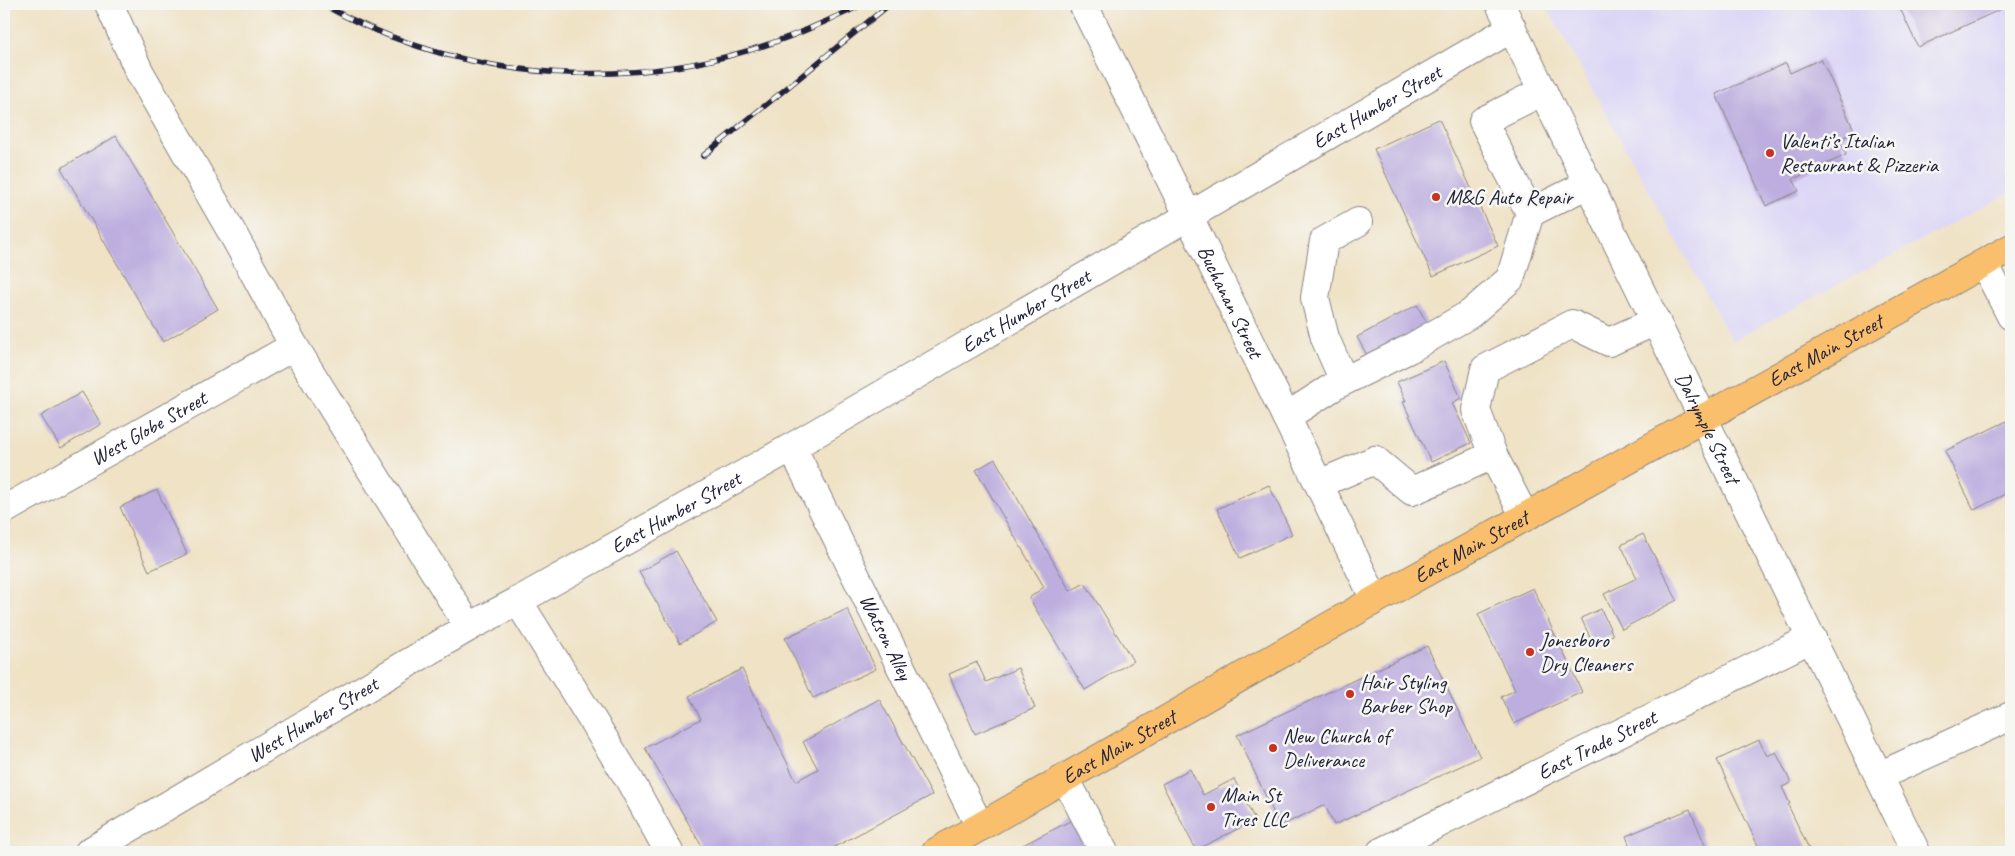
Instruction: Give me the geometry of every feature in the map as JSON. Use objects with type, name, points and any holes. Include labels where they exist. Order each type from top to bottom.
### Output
[{"type":"main road","name":"East Main Street","points":[[936,852],[1374,600],[2011,248]]},
{"type":"street","points":[[109,4],[139,70],[234,236],[294,346],[469,627]]},
{"type":"street","name":"Buchanan Street","points":[[1083,4],[1189,217],[1374,600]]},
{"type":"street","name":"Dalrymple Street","points":[[1500,4],[1916,852]]},
{"type":"street","name":"East Humber Street","points":[[528,595],[792,447],[1512,28]]},
{"type":"street","points":[[1286,417],[1344,381],[1409,349],[1470,314],[1510,279],[1530,213],[1483,121],[1543,91]]},
{"type":"street","points":[[1530,213],[1588,184]]},
{"type":"street","points":[[1344,381],[1326,338],[1315,298],[1324,240],[1358,222]]},
{"type":"street","points":[[1984,263],[2011,316]]},
{"type":"street","points":[[1525,517],[1493,455],[1476,410],[1485,369],[1572,324],[1609,342],[1656,321]]},
{"type":"street","name":"West Globe Street","points":[[4,510],[294,346]]},
{"type":"street","name":"Watson Alley","points":[[792,447],[980,828]]},
{"type":"street","points":[[1318,484],[1375,460],[1412,491],[1493,455]]},
{"type":"street","points":[[528,595],[669,852]]},
{"type":"street","name":"West Humber Street","points":[[89,852],[469,627],[528,595]]},
{"type":"street","name":"East Trade Street","points":[[1381,852],[1812,638]]},
{"type":"street","points":[[1879,776],[2011,716]]},
{"type":"street","points":[[1065,778],[1104,852]]},
{"type":"shaded area","points":[[1564,4],[2011,4],[2011,192],[1732,341],[1549,11]]},
{"type":"building","points":[[1898,4],[2011,4],[2011,12],[2008,6],[1918,47]]},
{"type":"building","points":[[1821,59],[1855,132],[1839,139],[1846,155],[1793,179],[1799,191],[1766,206],[1716,94],[1786,63],[1790,73]]},
{"type":"building","name":"M&G Auto Repair","points":[[1439,119],[1498,246],[1433,276],[1374,149]]},
{"type":"building","points":[[116,136],[218,309],[163,342],[61,168]]},
{"type":"building","points":[[1417,305],[1429,327],[1369,359],[1357,337]]},
{"type":"building","points":[[1444,361],[1461,398],[1452,403],[1471,443],[1431,462],[1403,402],[1406,401],[1397,382]]},
{"type":"building","points":[[82,392],[101,424],[61,448],[41,416]]},
{"type":"building","points":[[2011,419],[2011,491],[1974,510],[1945,451]]},
{"type":"building","points":[[995,459],[1070,591],[1085,583],[1133,661],[1085,690],[1029,598],[1044,587],[976,470]]},
{"type":"building","points":[[1269,485],[1292,534],[1240,558],[1217,509]]},
{"type":"building","points":[[157,490],[187,554],[149,571],[120,507]]},
{"type":"building","points":[[1643,534],[1677,600],[1622,629],[1604,594],[1637,578],[1621,545]]},
{"type":"building","points":[[676,551],[717,622],[680,643],[639,572]]},
{"type":"building","name":"Jonesboro Dry Cleaners","points":[[1533,588],[1582,692],[1514,724],[1501,697],[1515,690],[1478,614]]},
{"type":"building","points":[[847,609],[876,669],[813,698],[785,638]]},
{"type":"building","points":[[1601,609],[1613,635],[1593,644],[1581,618]]},
{"type":"building","points":[[1427,646],[1480,757],[1334,825],[1325,805],[1280,826],[1237,735]]},
{"type":"building","points":[[977,662],[986,682],[1018,668],[1035,708],[975,734],[949,674]]},
{"type":"building","points":[[742,669],[796,781],[818,769],[803,742],[879,699],[932,795],[825,852],[705,852],[645,748],[701,719],[689,696]]},
{"type":"building","points":[[1759,740],[1767,756],[1776,752],[1791,783],[1782,787],[1790,804],[1788,805],[1810,851],[1808,852],[1761,852],[1717,760]]},
{"type":"building","name":"Main St Tires LLC","points":[[1190,769],[1203,795],[1234,779],[1255,820],[1196,850],[1162,784]]},
{"type":"building","points":[[1690,809],[1708,852],[1632,852],[1626,836]]},
{"type":"building","points":[[1074,819],[1091,852],[1009,852]]},
{"type":"railway","points":[[322,4],[381,33],[442,54],[505,67],[569,73],[634,72],[698,63],[761,47],[822,23],[863,4]]},
{"type":"railway","points":[[703,156],[890,4]]},
{"type":"place","name":"Valenti’s Italian Restaurant & Pizzeria","points":[[1770,153]]},
{"type":"place","name":"M&G Auto Repair","points":[[1436,197]]},
{"type":"place","name":"Jonesboro Dry Cleaners","points":[[1530,652]]},
{"type":"place","name":"Hair Styling Barber Shop","points":[[1350,694]]},
{"type":"place","name":"New Church of Deliverance","points":[[1273,748]]},
{"type":"place","name":"Main St Tires LLC","points":[[1211,807]]}]
